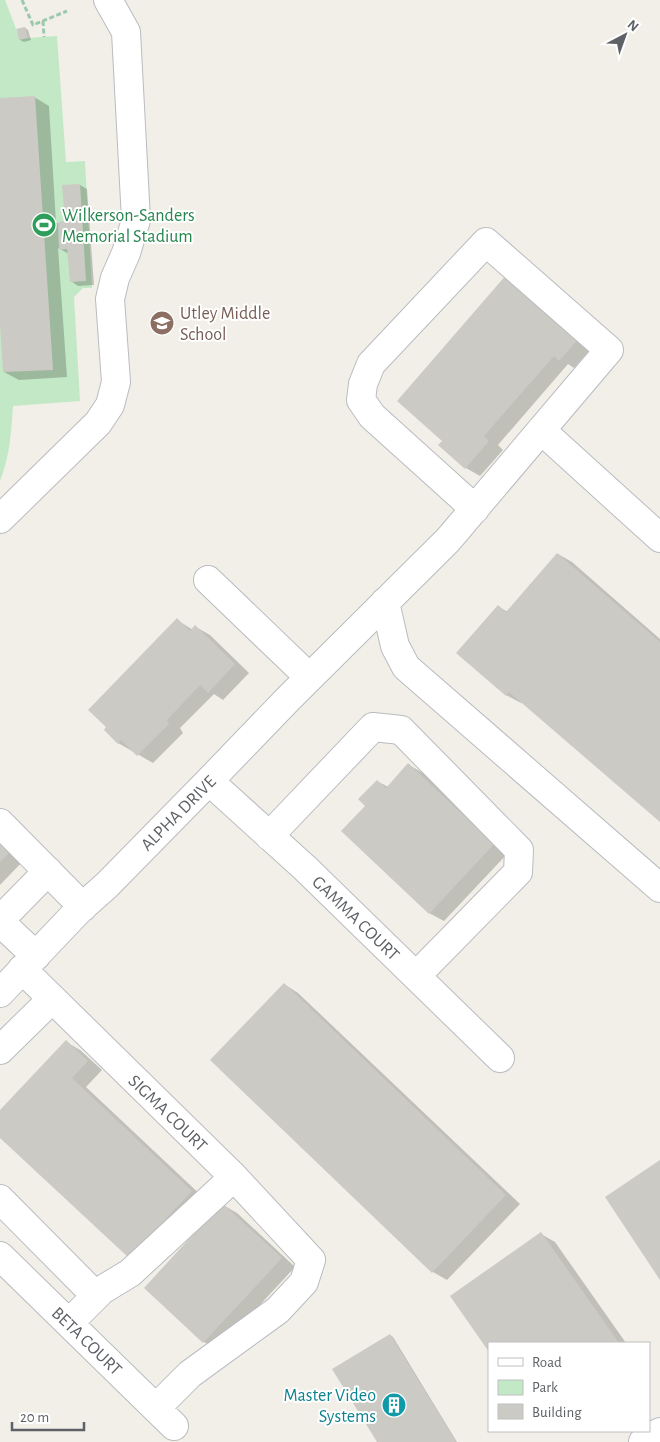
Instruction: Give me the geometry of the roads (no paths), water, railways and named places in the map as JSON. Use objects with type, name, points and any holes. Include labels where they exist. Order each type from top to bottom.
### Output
[{"type":"street","points":[[0,519],[98,423],[110,404],[116,382],[110,299],[115,278],[126,253],[136,220],[126,32],[108,0]]},
{"type":"street","name":"ALPHA DRIVE","points":[[0,993],[309,677],[448,540],[609,350],[486,242],[370,364],[363,384],[361,400],[372,416],[475,508]]},
{"type":"street","points":[[541,430],[660,538]]},
{"type":"street","points":[[208,580],[309,677]]},
{"type":"street","points":[[385,602],[395,646],[406,667],[660,888]]},
{"type":"street","points":[[269,836],[373,727],[401,730],[519,850],[518,872],[416,976]]},
{"type":"street","name":"GAMMA COURT","points":[[209,781],[269,836],[500,1058]]},
{"type":"street","points":[[0,823],[83,907]]},
{"type":"street","points":[[0,921],[48,871]]},
{"type":"street","name":"SIGMA COURT","points":[[0,921],[52,999],[234,1177],[312,1260],[304,1282],[278,1310],[190,1374],[165,1417]]},
{"type":"street","points":[[0,1050],[52,999]]},
{"type":"street","points":[[68,1323],[102,1290],[130,1273],[234,1177]]},
{"type":"street","points":[[0,1199],[96,1296]]},
{"type":"street","name":"BETA COURT","points":[[0,1256],[165,1417]]},
{"type":"street","points":[[643,1442],[660,1432]]},
{"type":"place","name":"Wilkerson-Sanders Memorial Stadium","points":[[44,225]]},
{"type":"place","name":"Utley Middle School","points":[[162,323]]},
{"type":"place","name":"Master Video Systems","points":[[394,1405]]}]
